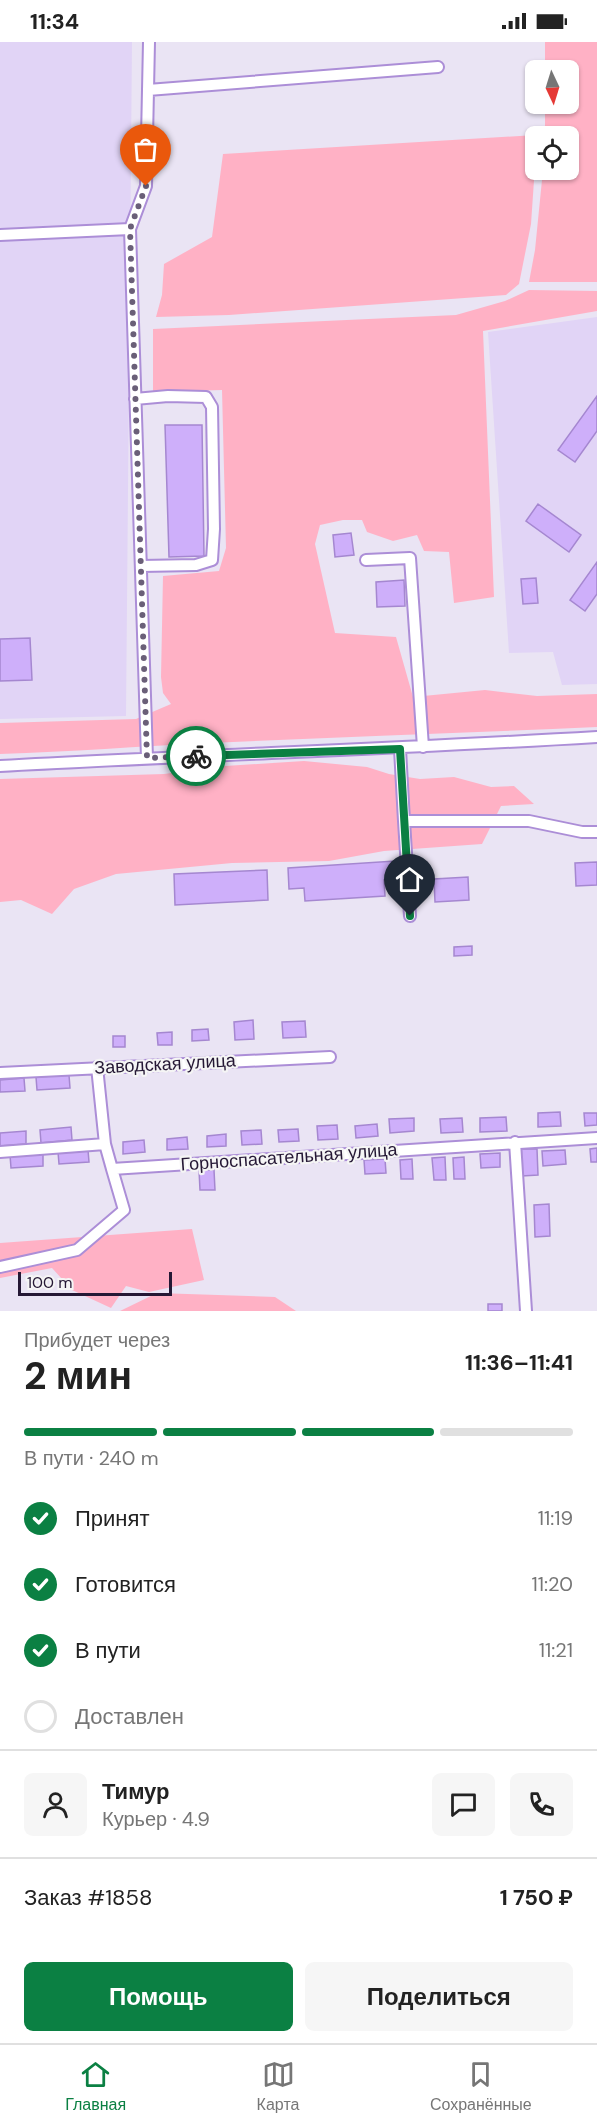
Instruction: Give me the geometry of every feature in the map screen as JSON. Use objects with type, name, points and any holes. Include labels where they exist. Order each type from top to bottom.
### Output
[{"type":"street","points":[[147,758],[130,229],[146,186],[149,42]]},
{"type":"street","points":[[148,90],[438,67]]},
{"type":"street","points":[[0,235],[130,229]]},
{"type":"street","points":[[135,399],[168,396],[206,397],[212,407],[214,529],[212,560],[196,565],[141,567]]},
{"type":"street","points":[[366,560],[410,558],[423,747]]},
{"type":"street","points":[[0,766],[400,749],[597,737]]},
{"type":"street","points":[[400,749],[410,916]]},
{"type":"street","points":[[404,821],[529,821],[582,832],[597,832]]},
{"type":"street","name":"Заводская улица","points":[[0,1072],[330,1057]]},
{"type":"street","points":[[0,1266],[77,1250],[124,1210],[105,1144],[98,1067]]},
{"type":"street","name":"Горноспасательная улица","points":[[112,1169],[597,1138]]},
{"type":"street","points":[[515,1142],[526,1311]]},
{"type":"street","points":[[0,1152],[105,1144]]},
{"type":"shaded area","points":[[0,42],[132,42],[126,716],[0,719]]},
{"type":"shaded area","points":[[545,42],[597,42],[597,282],[529,282],[535,250],[542,180],[579,180],[579,126],[545,126],[545,114],[579,114],[579,60],[545,60]]},
{"type":"shaded area","points":[[525,136],[525,180],[534,180],[531,224],[519,284],[506,295],[229,315],[156,317],[162,295],[164,264],[212,237],[223,154]]},
{"type":"shaded area","points":[[529,290],[597,291],[597,311],[483,331],[494,597],[454,603],[449,552],[424,551],[417,535],[393,541],[367,532],[362,520],[343,520],[320,525],[315,544],[335,633],[396,637],[413,697],[485,690],[537,696],[597,694],[597,727],[0,754],[0,723],[136,719],[171,704],[163,693],[161,677],[163,576],[219,571],[226,548],[222,390],[153,392],[153,329],[456,315],[505,301]]},
{"type":"shaded area","points":[[597,317],[597,684],[562,685],[553,652],[509,653],[488,332]]},
{"type":"shaded area","points":[[304,761],[367,767],[389,774],[420,779],[454,777],[491,787],[514,786],[534,804],[501,806],[482,844],[384,851],[329,861],[232,863],[116,874],[74,889],[52,914],[21,900],[0,902],[0,779],[164,774],[225,766]]},
{"type":"shaded area","points":[[192,1229],[204,1280],[149,1292],[126,1286],[111,1308],[72,1290],[52,1268],[0,1278],[0,1243]]},
{"type":"shaded area","points":[[157,1293],[275,1297],[296,1311],[120,1311]]},
{"type":"building","points":[[597,396],[597,431],[575,462],[558,450]]},
{"type":"building","points":[[165,425],[202,425],[204,556],[169,557]]},
{"type":"building","points":[[538,504],[581,535],[569,552],[526,521]]},
{"type":"building","points":[[351,533],[354,555],[335,557],[333,535]]},
{"type":"building","points":[[597,562],[597,594],[585,611],[570,600]]},
{"type":"building","points":[[536,578],[538,603],[523,604],[521,579]]},
{"type":"building","points":[[404,580],[405,606],[377,607],[376,582]]},
{"type":"building","points":[[30,638],[32,680],[0,681],[0,639]]},
{"type":"building","points":[[395,861],[396,879],[384,880],[385,896],[305,901],[304,888],[289,889],[288,868]]},
{"type":"building","points":[[597,862],[597,885],[576,886],[575,863]]},
{"type":"building","points":[[267,870],[268,900],[175,905],[174,874]]},
{"type":"building","points":[[468,877],[469,900],[435,902],[434,879]]},
{"type":"building","points":[[472,946],[472,955],[454,956],[454,947]]},
{"type":"building","points":[[253,1020],[254,1039],[235,1040],[234,1022]]},
{"type":"building","points":[[305,1021],[306,1037],[283,1038],[282,1022]]},
{"type":"building","points":[[208,1029],[209,1040],[192,1041],[192,1030]]},
{"type":"building","points":[[172,1032],[172,1045],[158,1045],[157,1033]]},
{"type":"building","points":[[113,1036],[125,1036],[125,1047],[113,1047]]},
{"type":"building","points":[[69,1075],[70,1088],[37,1090],[36,1077]]},
{"type":"building","points":[[24,1078],[25,1091],[0,1092],[0,1080]]},
{"type":"building","points":[[560,1112],[561,1126],[538,1127],[538,1113]]},
{"type":"building","points":[[584,1113],[597,1113],[597,1125],[585,1126]]},
{"type":"building","points":[[506,1117],[507,1131],[480,1132],[480,1118]]},
{"type":"building","points":[[414,1118],[414,1131],[390,1133],[389,1119]]},
{"type":"building","points":[[462,1118],[463,1132],[441,1133],[440,1119]]},
{"type":"building","points":[[377,1124],[378,1136],[356,1138],[355,1126]]},
{"type":"building","points":[[337,1125],[338,1139],[318,1140],[317,1126]]},
{"type":"building","points":[[71,1127],[72,1140],[41,1143],[40,1130]]},
{"type":"building","points":[[298,1129],[299,1141],[279,1142],[278,1130]]},
{"type":"building","points":[[261,1130],[262,1144],[242,1145],[241,1131]]},
{"type":"building","points":[[26,1131],[26,1144],[0,1146],[0,1133]]},
{"type":"building","points":[[226,1134],[226,1146],[207,1147],[207,1136]]},
{"type":"building","points":[[187,1137],[188,1149],[167,1150],[167,1139]]},
{"type":"building","points":[[144,1140],[145,1152],[123,1154],[123,1142]]},
{"type":"building","points":[[597,1148],[597,1162],[591,1162],[590,1149]]},
{"type":"building","points":[[521,1149],[537,1149],[538,1175],[522,1176]]},
{"type":"building","points":[[88,1150],[89,1162],[59,1164],[58,1152]]},
{"type":"building","points":[[565,1150],[566,1164],[543,1166],[542,1151]]},
{"type":"building","points":[[43,1153],[43,1166],[11,1168],[10,1155]]},
{"type":"building","points":[[500,1153],[500,1167],[481,1168],[480,1154]]},
{"type":"building","points":[[445,1157],[446,1180],[434,1180],[432,1158]]},
{"type":"building","points":[[464,1157],[465,1179],[454,1179],[453,1158]]},
{"type":"building","points":[[385,1159],[386,1173],[365,1174],[364,1160]]},
{"type":"building","points":[[412,1159],[413,1179],[401,1179],[400,1160]]},
{"type":"building","points":[[199,1170],[214,1170],[215,1190],[200,1190]]},
{"type":"building","points":[[549,1204],[550,1236],[535,1237],[534,1205]]},
{"type":"building","points":[[488,1304],[502,1304],[502,1311],[488,1311]]},
{"type":"way so far","points":[[146,186],[130,229],[147,758],[196,756]]},
{"type":"route","points":[[196,756],[400,749],[410,916]]}]
